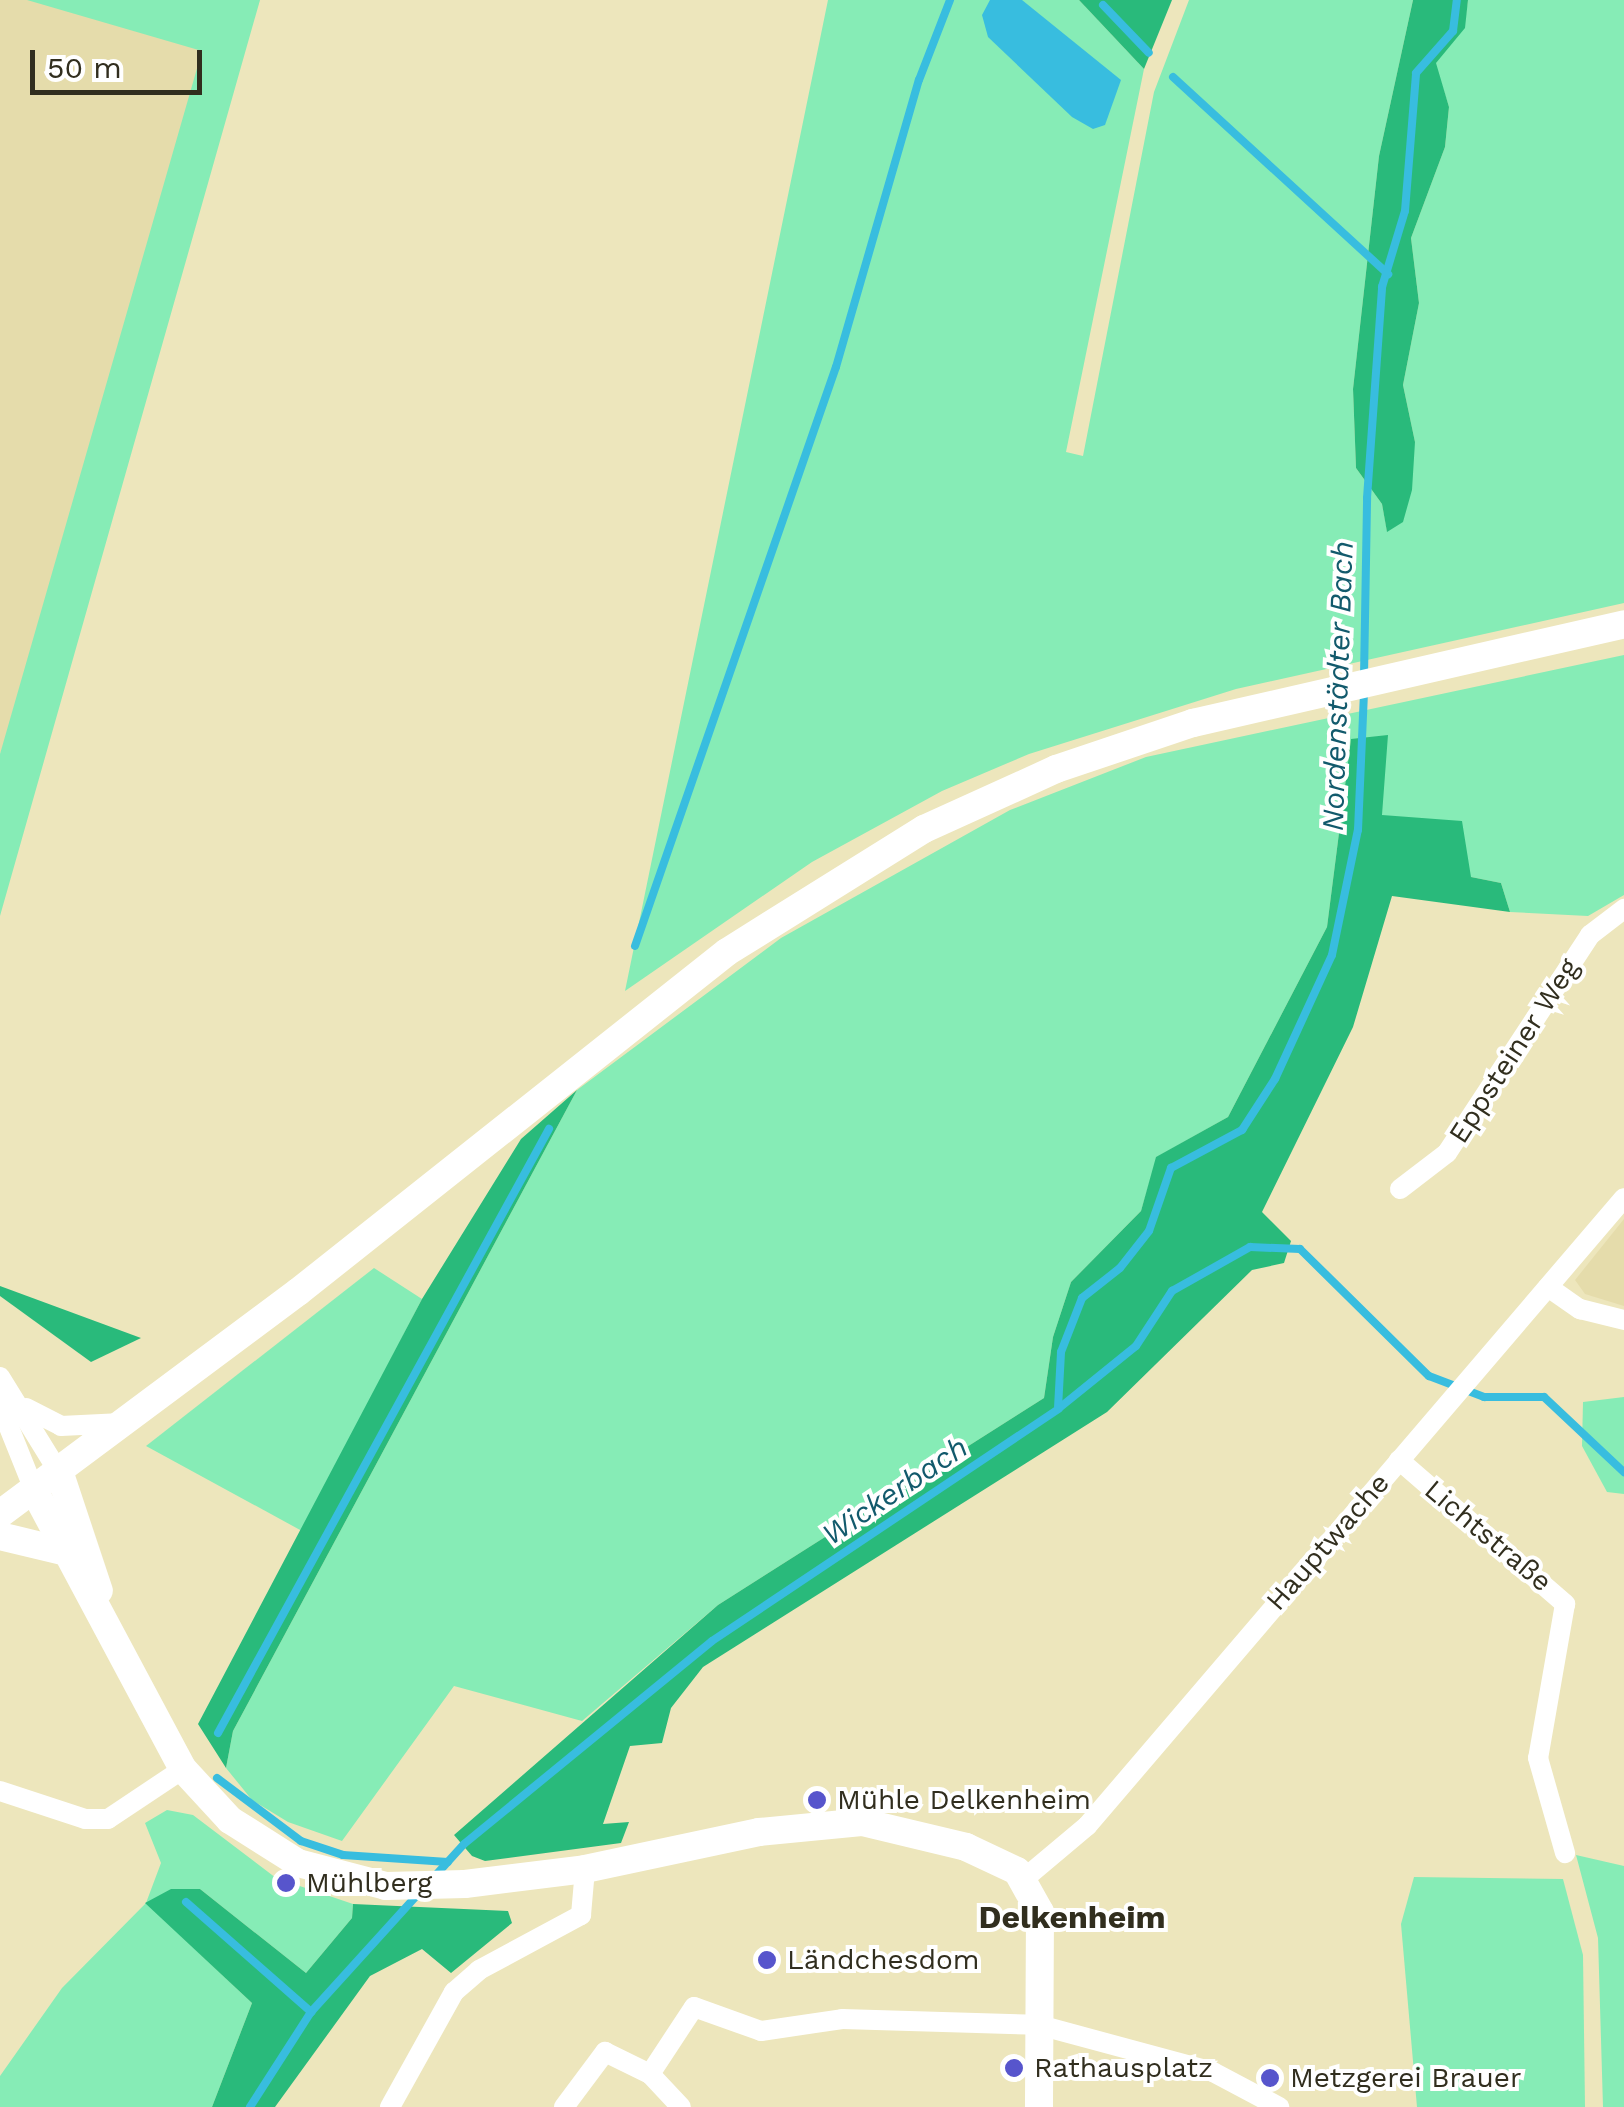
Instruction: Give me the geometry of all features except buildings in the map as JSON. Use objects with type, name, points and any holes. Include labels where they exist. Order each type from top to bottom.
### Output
[{"type":"main road","points":[[0,1514],[129,1422],[727,952],[860,865],[1056,769],[1193,723],[1624,624]]},
{"type":"main road","points":[[60,1474],[106,1620]]},
{"type":"main road","points":[[34,1492],[183,1770],[258,1841],[338,1878],[386,1886],[465,1884],[585,1869],[759,1832],[852,1822],[909,1830],[1000,1861],[1025,1878],[1040,1912],[1039,2107]]},
{"type":"main road","points":[[0,1536],[66,1552]]},
{"type":"street","name":"Eppsteiner Weg","points":[[1400,1189],[1447,1153],[1599,923],[1624,909]]},
{"type":"street","name":"Hauptwache","points":[[1025,1878],[1080,1834],[1624,1198]]},
{"type":"street","points":[[1548,1288],[1580,1309],[1624,1320]]},
{"type":"street","points":[[0,1377],[34,1492]]},
{"type":"street","points":[[10,1405],[61,1426],[129,1422]]},
{"type":"street","points":[[10,1405],[60,1474]]},
{"type":"street","name":"Lichtstraße","points":[[1398,1460],[1565,1604],[1538,1758],[1564,1853]]},
{"type":"street","points":[[0,1791],[85,1820],[108,1819],[183,1770]]},
{"type":"street","points":[[390,2107],[454,1992],[479,1970],[581,1915],[585,1869]]},
{"type":"street","points":[[650,2074],[694,2007],[761,2031],[842,2019],[1039,2024],[1213,2072],[1279,2107]]},
{"type":"street","points":[[564,2107],[605,2052],[650,2074],[681,2107]]},
{"type":"shaded area","points":[[0,0],[260,0],[0,754]]},
{"type":"shaded area","points":[[1624,1219],[1624,1306],[1585,1294],[1575,1280]]},
{"type":"green space","points":[[27,0],[260,0],[0,916],[0,754],[202,51]]},
{"type":"green space","points":[[828,0],[1079,0],[1144,69],[1066,452],[1083,456],[1154,92],[1189,0],[1413,0],[1379,156],[1353,389],[1356,468],[1382,504],[1387,531],[1415,442],[1403,385],[1419,303],[1411,238],[1445,147],[1449,107],[1435,63],[1464,28],[1468,0],[1624,0],[1624,603],[1236,689],[1029,754],[942,791],[812,862],[625,991]]},
{"type":"green space","points":[[1079,0],[1172,0],[1144,69]]},
{"type":"green space","points":[[1413,0],[1468,0],[1465,28],[1436,63],[1449,107],[1445,147],[1411,238],[1419,303],[1403,385],[1415,442],[1412,490],[1403,522],[1387,532],[1382,504],[1356,468],[1353,389],[1379,156]]},
{"type":"green space","points":[[1624,655],[1624,895],[1588,916],[1510,912],[1501,883],[1471,877],[1382,815],[1351,739],[1327,927],[1228,1117],[1157,1157],[1141,1211],[1071,1282],[1053,1337],[1044,1398],[718,1605],[582,1721],[454,1686],[342,1841],[288,1822],[252,1800],[226,1768],[233,1731],[577,1090],[781,938],[1010,810],[1146,757]]},
{"type":"green space","points":[[1388,735],[1382,815],[1462,821],[1471,877],[1501,883],[1510,912],[1392,896],[1353,1027],[1262,1212],[1291,1241],[1284,1263],[1252,1270],[1107,1412],[703,1667],[671,1708],[662,1743],[630,1746],[603,1824],[629,1822],[621,1843],[485,1861],[472,1856],[454,1835],[718,1605],[1044,1398],[1053,1337],[1071,1282],[1141,1211],[1156,1157],[1228,1117],[1327,927],[1351,739]]},
{"type":"green space","points":[[577,1090],[233,1731],[226,1768],[198,1724],[422,1299],[521,1139]]},
{"type":"green space","points":[[374,1268],[422,1299],[302,1531],[146,1446]]},
{"type":"green space","points":[[0,1286],[141,1338],[91,1362],[0,1296]]},
{"type":"green space","points":[[1624,1397],[1624,1494],[1607,1492],[1582,1446],[1583,1402]]},
{"type":"green space","points":[[167,1810],[193,1815],[276,1878],[353,1904],[352,1918],[306,1973],[200,1889],[146,1903],[161,1863],[145,1823]]},
{"type":"green space","points":[[1576,1855],[1624,1866],[1624,2107],[1603,2107],[1598,1938]]},
{"type":"green space","points":[[1414,1877],[1563,1879],[1583,1955],[1585,2107],[1417,2107],[1401,1924]]},
{"type":"green space","points":[[171,1889],[200,1889],[306,1973],[352,1918],[353,1904],[508,1911],[512,1923],[451,1973],[422,1949],[370,1976],[275,2107],[212,2107],[252,2003],[145,1903]]},
{"type":"green space","points":[[146,1903],[252,2003],[212,2107],[0,2107],[0,2076],[62,1988]]},
{"type":"water","points":[[990,0],[1022,0],[1121,80],[1105,125],[1093,129],[1072,117],[988,37],[982,15]]},
{"type":"waterway","points":[[635,946],[836,367],[919,80],[950,0]]},
{"type":"waterway","name":"Nordenstädter Bach","points":[[1364,676],[1367,498],[1382,287],[1405,211],[1416,73],[1453,31],[1457,0]]},
{"type":"waterway","points":[[1103,5],[1149,53]]},
{"type":"waterway","points":[[1173,77],[1388,274]]},
{"type":"waterway","name":"Nordenstädter Bach","points":[[1058,1408],[1061,1352],[1082,1298],[1120,1268],[1149,1231],[1171,1168],[1242,1130],[1275,1079],[1332,955],[1358,830],[1364,690]]},
{"type":"waterway","points":[[218,1733],[549,1129]]},
{"type":"waterway","name":"Wickerbach","points":[[435,1876],[464,1844],[712,1641],[1058,1409],[1136,1346],[1172,1291],[1250,1247],[1300,1249],[1429,1376],[1484,1397],[1544,1397],[1624,1472]]},
{"type":"waterway","points":[[217,1778],[301,1841],[343,1855],[448,1862]]},
{"type":"waterway","name":"Wickerbach","points":[[250,2107],[311,2012],[418,1894]]},
{"type":"waterway","points":[[186,1902],[311,2012]]},
{"type":"place","name":"Mühle Delkenheim","points":[[817,1800]]},
{"type":"place","name":"Mühlberg","points":[[286,1883]]},
{"type":"place","name":"Ländchesdom","points":[[767,1960]]},
{"type":"place","name":"Rathausplatz","points":[[1014,2068]]},
{"type":"place","name":"Metzgerei Brauer","points":[[1270,2078]]},
{"type":"district","name":"Delkenheim","points":[[1072,1917]]}]
